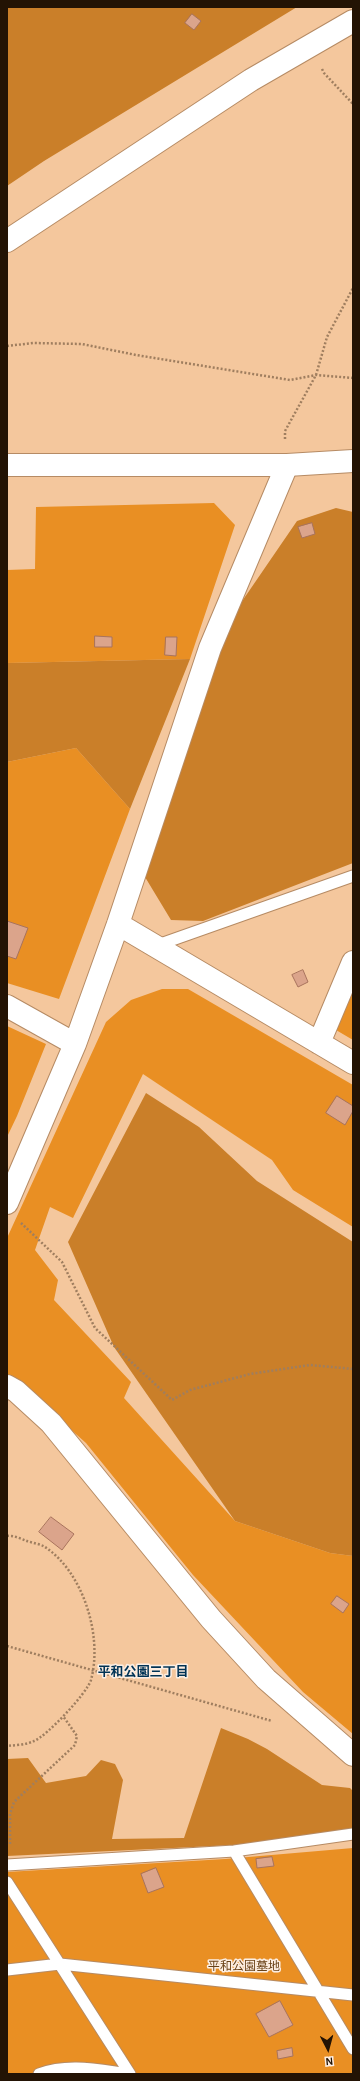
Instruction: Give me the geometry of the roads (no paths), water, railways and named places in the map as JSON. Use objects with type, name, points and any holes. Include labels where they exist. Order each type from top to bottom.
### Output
[{"type":"street","points":[[7,241],[251,80],[314,42],[353,21]]},
{"type":"street","points":[[7,465],[287,465],[353,461]]},
{"type":"street","points":[[12,1211],[76,1044],[118,924],[210,648],[287,465]]},
{"type":"street","points":[[118,924],[353,1063]]},
{"type":"street","points":[[319,1043],[353,962]]},
{"type":"street","points":[[7,1006],[76,1044]]},
{"type":"street","points":[[7,1386],[16,1391],[51,1422],[211,1620],[261,1674],[353,1755]]},
{"type":"lane","points":[[155,946],[353,876]]},
{"type":"lane","points":[[9,1865],[234,1851],[353,1834]]},
{"type":"lane","points":[[234,1851],[353,2049]]},
{"type":"lane","points":[[7,1882],[130,2074]]},
{"type":"lane","points":[[7,1970],[60,1964],[353,1994]]},
{"type":"lane","points":[[39,2074],[62,2068],[77,2067],[130,2074]]},
{"type":"district","name":"平和公園三丁目","points":[[143,1672]]},
{"type":"park label","name":"平和公園墓地","points":[[244,1966]]}]
